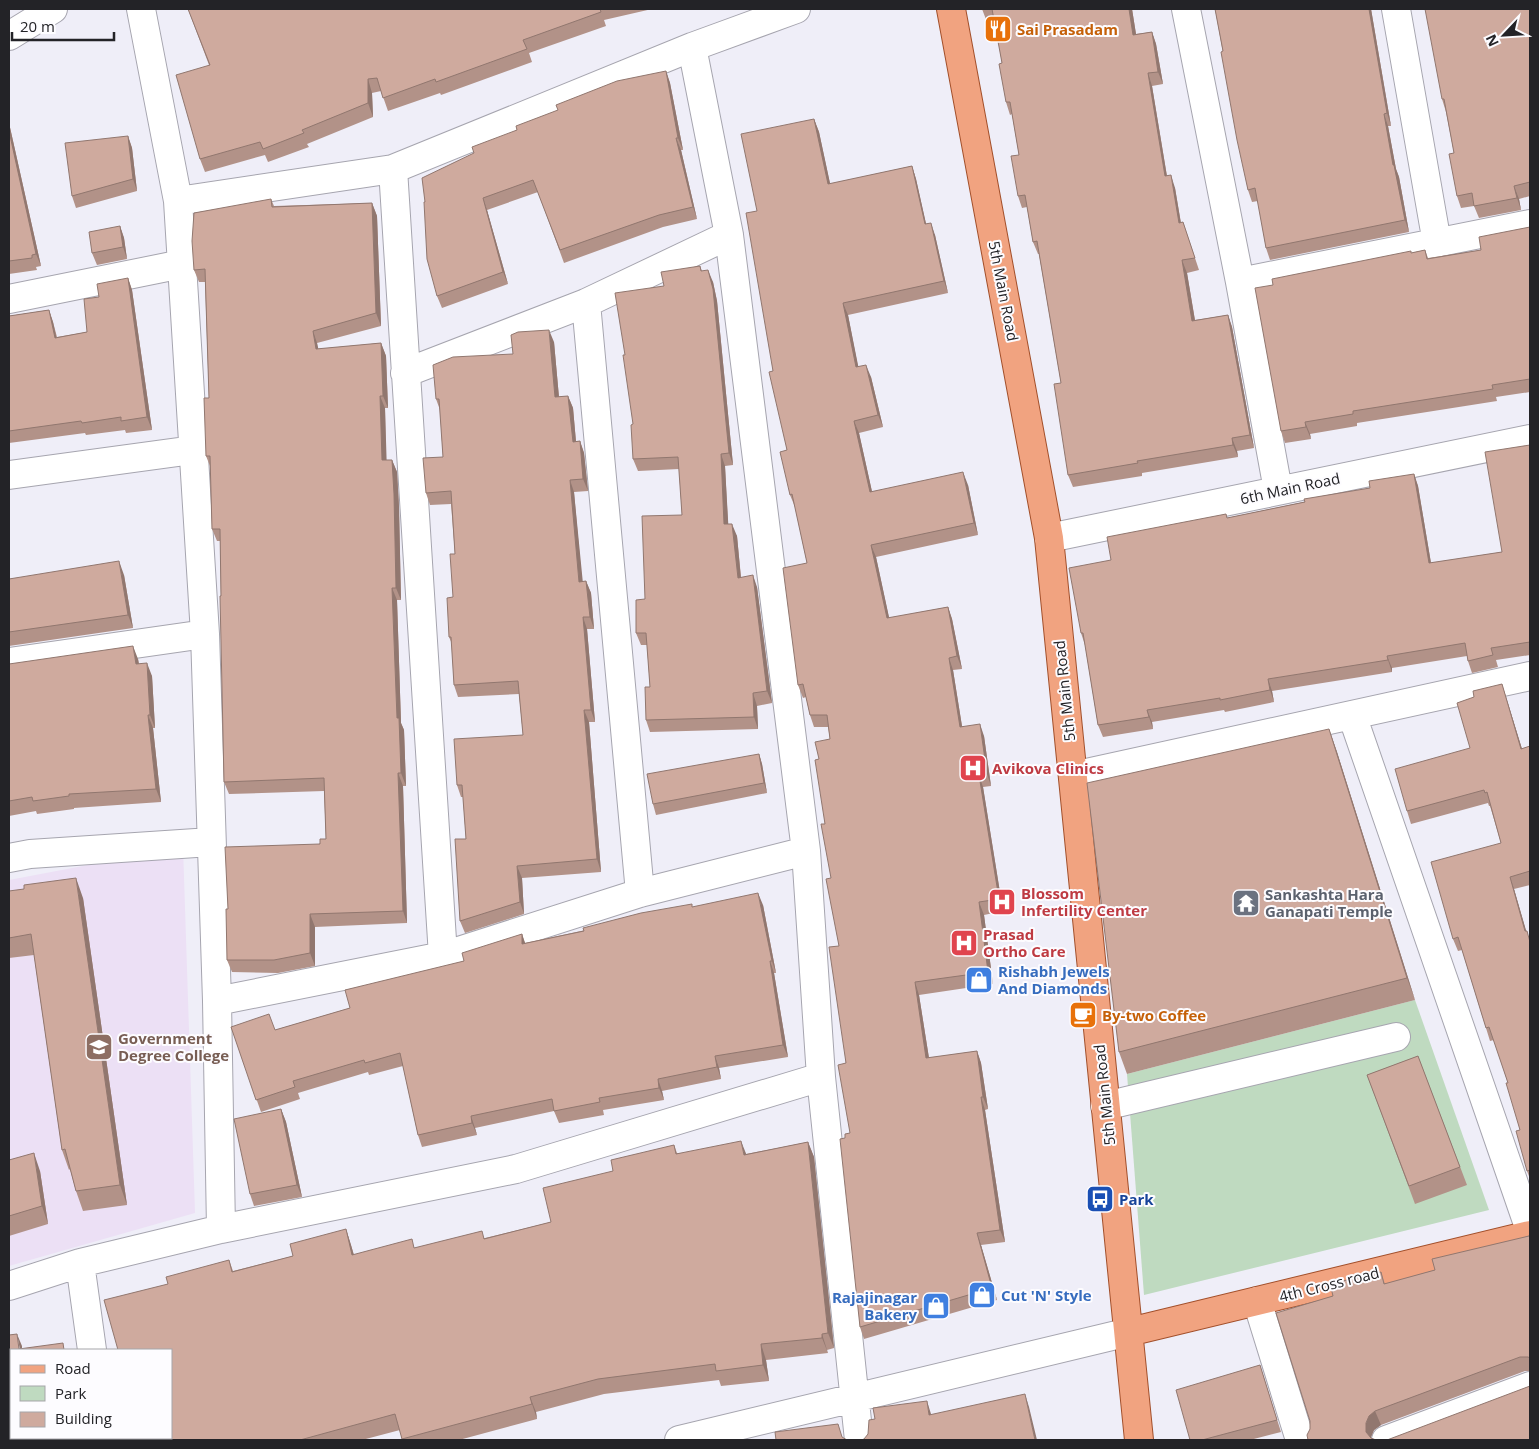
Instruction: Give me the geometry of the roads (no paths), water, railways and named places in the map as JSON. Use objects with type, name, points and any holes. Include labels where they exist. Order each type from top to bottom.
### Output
[{"type":"main road","name":"5th Main Road","points":[[951,9],[1049,538],[1139,1440]]},
{"type":"main road","name":"4th Cross road","points":[[1129,1332],[1530,1235]]},
{"type":"street","points":[[9,36],[53,9]]},
{"type":"street","points":[[141,9],[178,201],[205,634],[217,1000],[221,1229]]},
{"type":"street","points":[[178,201],[393,169],[692,47],[796,9]]},
{"type":"street","points":[[1186,9],[1240,282],[1278,490]]},
{"type":"street","points":[[1396,9],[1437,243]]},
{"type":"street","points":[[692,47],[729,236],[806,851],[821,1077],[860,1440]]},
{"type":"street","points":[[393,169],[442,956]]},
{"type":"street","points":[[1240,282],[1530,224]]},
{"type":"street","points":[[405,373],[586,303],[729,236]]},
{"type":"street","points":[[9,299],[182,264]]},
{"type":"street","points":[[586,303],[640,893]]},
{"type":"street","name":"6th Main Road","points":[[1049,538],[1530,439]]},
{"type":"street","points":[[9,475],[193,450]]},
{"type":"street","points":[[9,662],[205,634]]},
{"type":"street","points":[[1073,776],[1530,676]]},
{"type":"street","points":[[1352,715],[1530,1230]]},
{"type":"street","points":[[9,858],[30,854],[211,842]]},
{"type":"street","points":[[217,1000],[442,956],[640,893],[806,851]]},
{"type":"street","points":[[1105,1106],[1396,1037]]},
{"type":"street","points":[[9,1286],[80,1262],[221,1229],[516,1169],[821,1077]]},
{"type":"street","points":[[80,1262],[92,1349]]},
{"type":"street","points":[[1257,1301],[1300,1440]]},
{"type":"street","points":[[679,1440],[1129,1332]]},
{"type":"street","points":[[1386,1440],[1530,1386]]},
{"type":"place","name":"Sai Prasadam","points":[[998,29]]},
{"type":"place","name":"Avikova Clinics","points":[[973,768]]},
{"type":"place","name":"Blossom Infertility Center","points":[[1002,902]]},
{"type":"place","name":"Sankashta Hara Ganapati Temple","points":[[1246,903]]},
{"type":"place","name":"Prasad Ortho Care","points":[[964,943]]},
{"type":"place","name":"Rishabh Jewels And Diamonds","points":[[979,980]]},
{"type":"place","name":"By-two Coffee","points":[[1083,1015]]},
{"type":"place","name":"Government Degree College","points":[[99,1047]]},
{"type":"place","name":"Park","points":[[1100,1199]]},
{"type":"place","name":"Cut 'N' Style","points":[[982,1295]]},
{"type":"place","name":"Rajajinagar Bakery","points":[[936,1306]]}]
